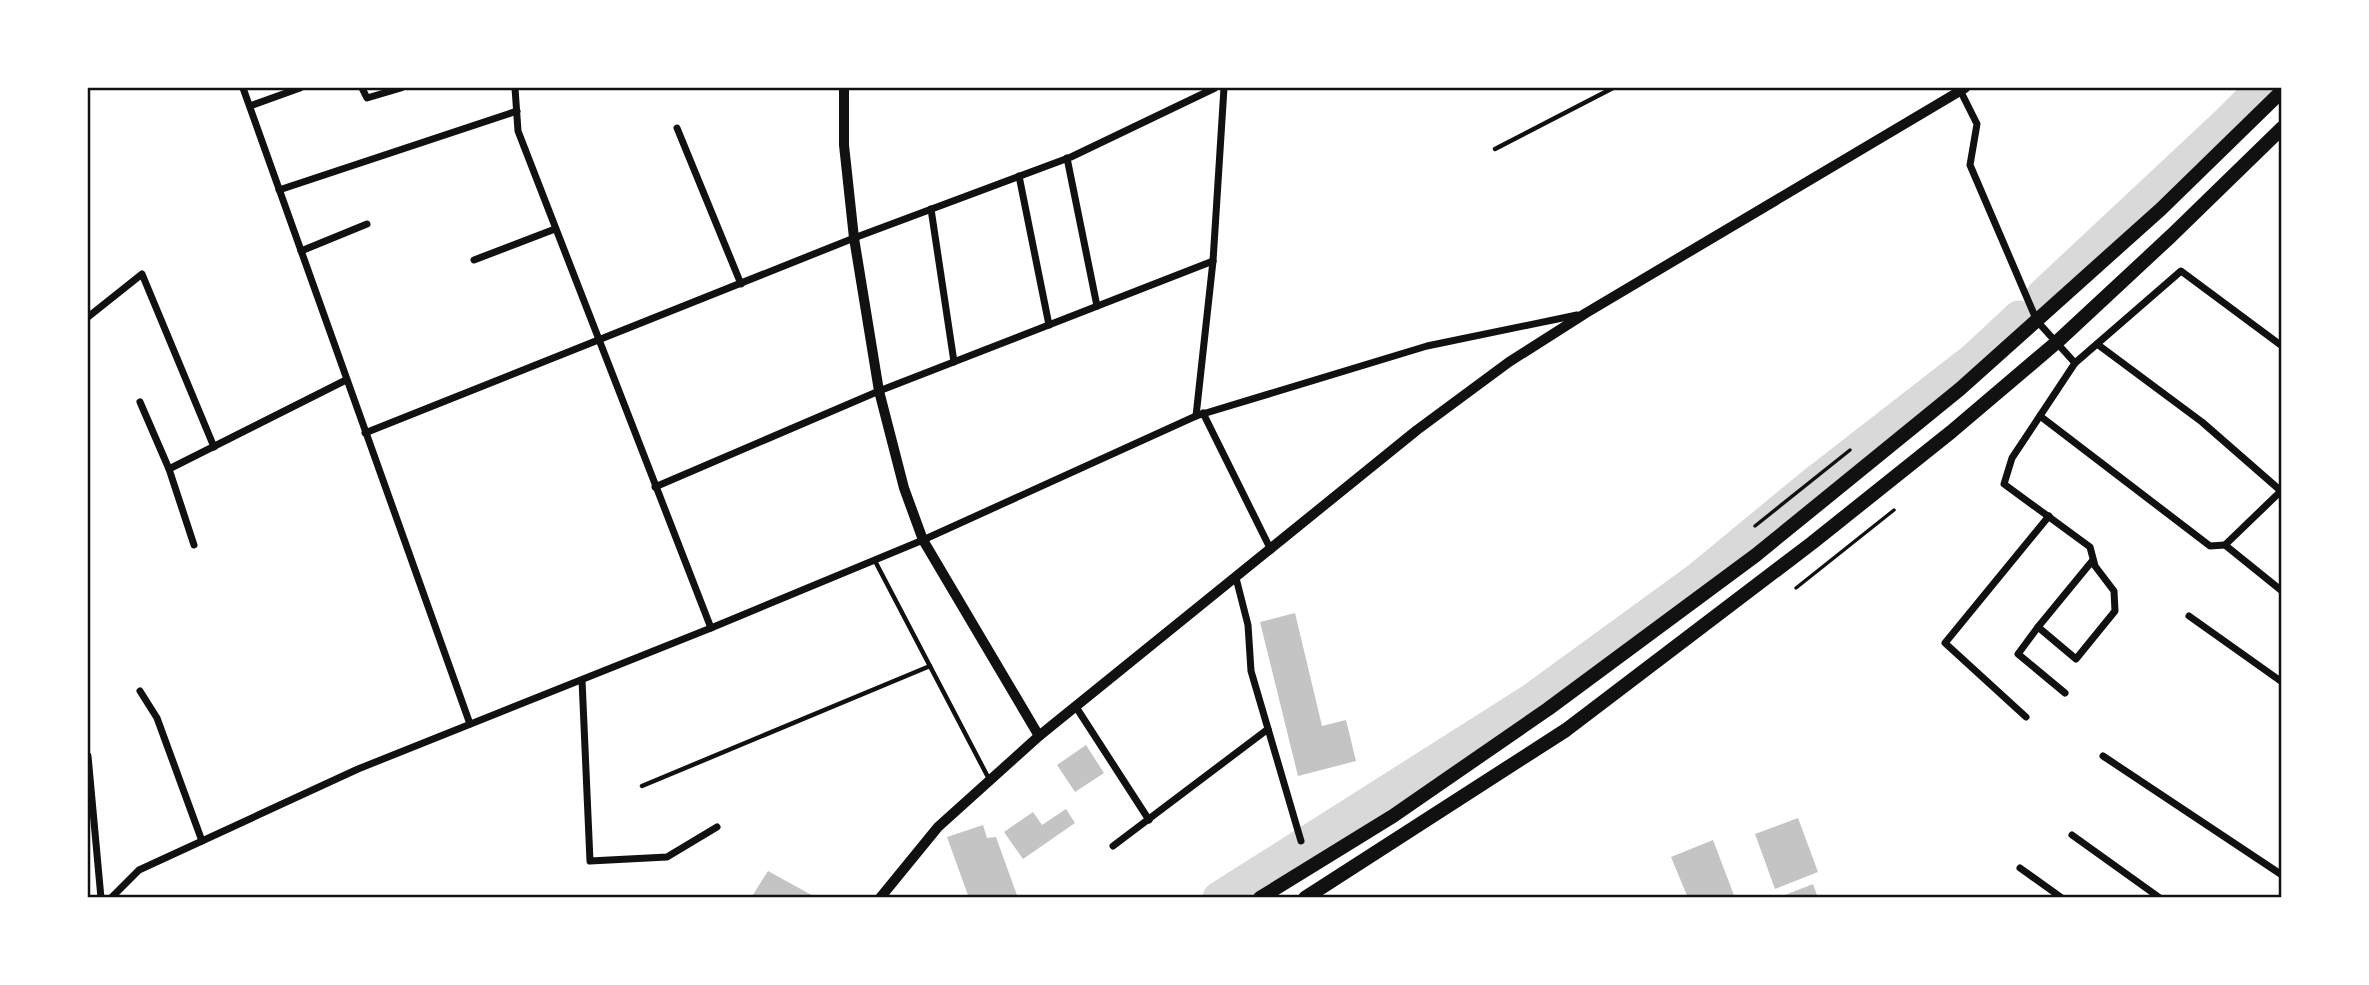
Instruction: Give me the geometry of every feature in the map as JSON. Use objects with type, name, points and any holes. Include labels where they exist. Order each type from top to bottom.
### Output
[{"type":"main road","points":[[1260,898],[1393,816],[1548,709],[1756,555],[1960,389],[2037,321],[2161,209],[2281,91]]},
{"type":"main road","points":[[1305,898],[1566,730],[1812,543],[1951,432],[2057,342],[2171,236],[2281,128]]},
{"type":"street","points":[[243,88],[470,724]]},
{"type":"street","points":[[250,106],[300,88]]},
{"type":"street","points":[[362,88],[367,98],[401,88]]},
{"type":"street","points":[[515,88],[518,131],[711,628]]},
{"type":"street","points":[[844,88],[845,145],[854,239],[879,391],[904,488],[923,540],[1039,736]]},
{"type":"street","points":[[365,433],[854,239],[1067,158],[1215,88]]},
{"type":"street","points":[[1224,88],[1213,261],[1199,415],[1270,550]]},
{"type":"street","points":[[880,898],[939,827],[1039,736],[1418,429],[1509,362],[1586,313],[1963,89],[1978,124],[1970,165],[2037,321],[2075,363]]},
{"type":"street","points":[[279,190],[517,111]]},
{"type":"street","points":[[677,128],[741,284]]},
{"type":"street","points":[[1067,158],[1097,306]]},
{"type":"street","points":[[1019,176],[1049,325]]},
{"type":"street","points":[[931,209],[954,362]]},
{"type":"street","points":[[301,250],[367,225]]},
{"type":"street","points":[[474,260],[555,229]]},
{"type":"street","points":[[655,487],[879,391],[1213,261]]},
{"type":"street","points":[[2038,627],[2076,659],[2115,611],[2114,591],[2095,566],[2090,547],[2004,484],[2012,458],[2075,363],[2181,271],[2281,346]]},
{"type":"street","points":[[88,317],[142,274],[214,447]]},
{"type":"street","points":[[111,898],[139,870],[358,769],[923,540],[1199,415],[1427,346],[1586,313]]},
{"type":"street","points":[[2040,416],[2210,546],[2225,545],[2281,491],[2202,422],[2097,344]]},
{"type":"street","points":[[169,470],[346,380]]},
{"type":"street","points":[[140,402],[169,470],[194,545]]},
{"type":"street","points":[[2026,717],[1945,643],[2049,516]]},
{"type":"street","points":[[2225,545],[2281,591]]},
{"type":"street","points":[[2065,693],[2018,653],[2093,560]]},
{"type":"street","points":[[1236,578],[1248,625],[1251,671],[1301,841]]},
{"type":"street","points":[[2189,617],[2281,682]]},
{"type":"street","points":[[582,680],[590,862],[667,857],[717,827]]},
{"type":"street","points":[[140,691],[157,718],[202,841]]},
{"type":"street","points":[[1076,707],[1149,820]]},
{"type":"street","points":[[1113,846],[1268,729]]},
{"type":"street","points":[[88,756],[101,898]]},
{"type":"street","points":[[2103,757],[2281,876]]},
{"type":"street","points":[[2072,835],[2160,898]]},
{"type":"street","points":[[2020,868],[2062,898]]},
{"type":"lane","points":[[1495,149],[1613,88]]},
{"type":"lane","points":[[875,560],[989,780]]},
{"type":"lane","points":[[642,786],[930,666]]},
{"type":"path","points":[[1755,526],[1850,450]]},
{"type":"path","points":[[1796,588],[1894,510]]},
{"type":"building","points":[[1295,613],[1322,726],[1346,720],[1356,761],[1298,776],[1260,622]]},
{"type":"building","points":[[1086,745],[1104,773],[1075,792],[1057,765]]},
{"type":"building","points":[[1066,809],[1075,823],[1023,859],[1004,832],[1033,812],[1042,825]]},
{"type":"building","points":[[1798,818],[1818,872],[1775,889],[1755,834]]},
{"type":"building","points":[[983,825],[987,838],[996,837],[1018,898],[969,898],[947,837]]},
{"type":"building","points":[[1713,840],[1735,898],[1688,898],[1671,857]]},
{"type":"building","points":[[768,871],[817,898],[751,898]]},
{"type":"building","points":[[1813,884],[1818,898],[1786,898],[1785,895]]},
{"type":"waterway","points":[[2042,296],[2262,88]]},
{"type":"waterway","points":[[1219,898],[1530,701],[1699,578],[1813,484],[1974,359],[2019,317]]}]
